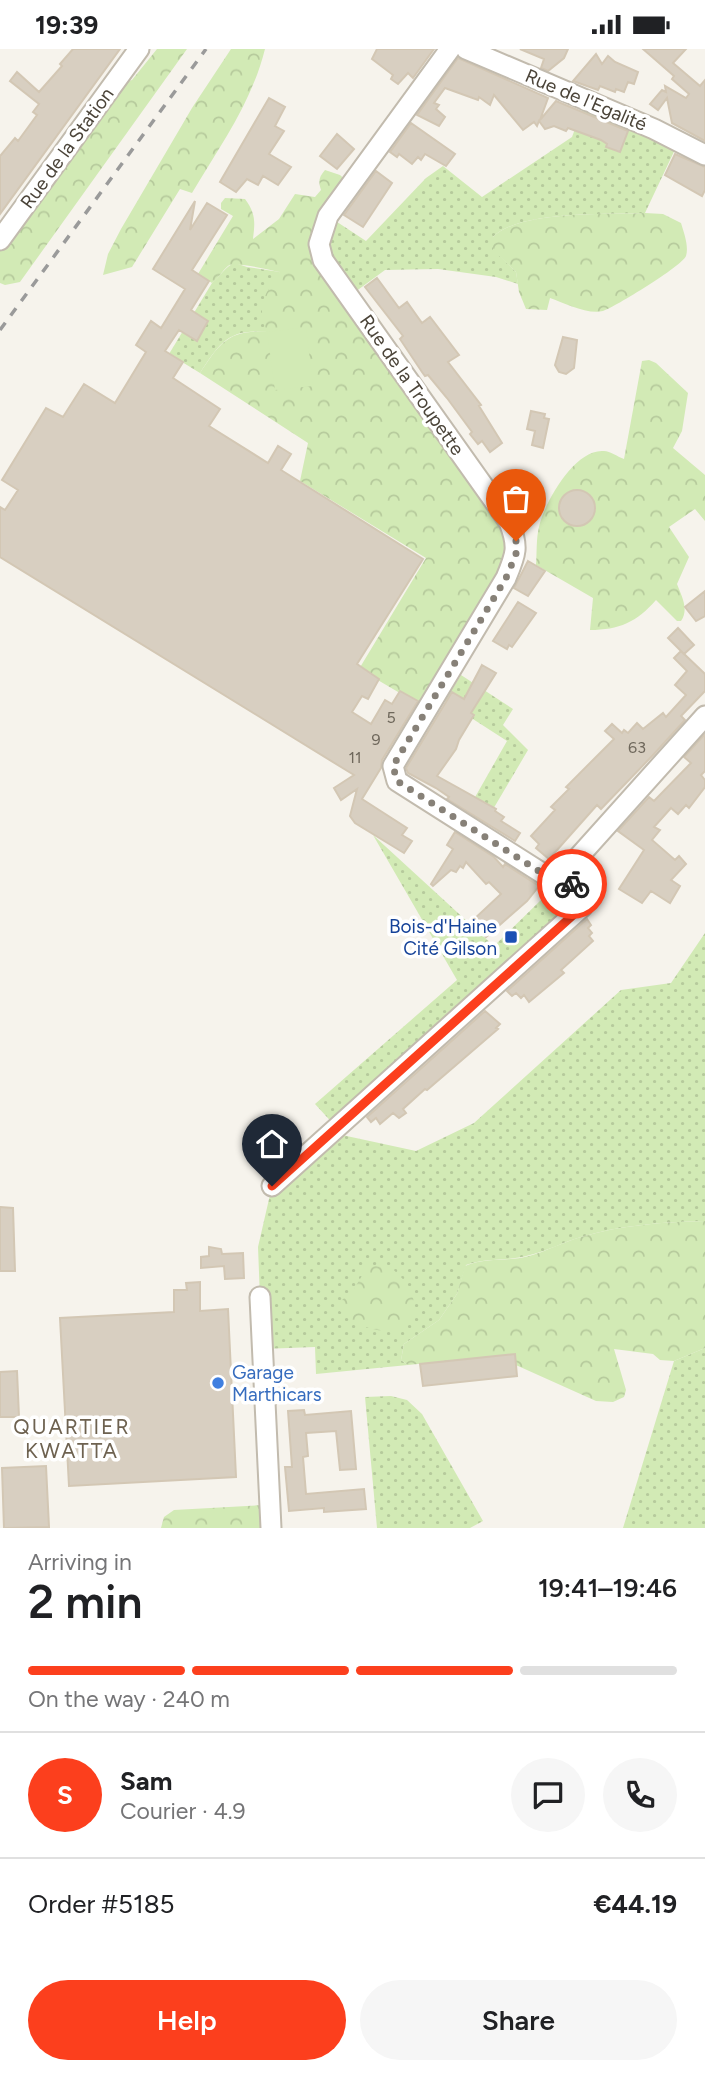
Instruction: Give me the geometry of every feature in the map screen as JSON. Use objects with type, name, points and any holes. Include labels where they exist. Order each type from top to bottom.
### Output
[{"type":"street","name":"Rue de la Troupette","points":[[450,49],[328,216],[319,244],[323,260],[509,522],[516,541],[516,554],[506,578],[393,766],[397,781],[560,876]]},
{"type":"street","name":"Rue de l'Egalité","points":[[466,49],[654,129],[705,155]]},
{"type":"street","name":"Rue de la Station","points":[[0,240],[141,51]]},
{"type":"street","points":[[272,1186],[582,907],[582,901],[560,876],[705,716]]},
{"type":"street","points":[[260,1297],[271,1528]]},
{"type":"green space","points":[[157,49],[187,49],[20,282],[5,285],[0,283],[0,240],[112,85],[132,80]]},
{"type":"green space","points":[[231,49],[265,49],[252,87],[234,123],[192,193],[180,189],[132,267],[103,275],[108,254],[121,229],[192,108]]},
{"type":"green space","points":[[586,99],[679,141],[645,213],[543,218],[506,228],[493,237],[493,249],[516,272],[518,284],[496,277],[438,269],[385,270],[355,292],[323,260],[328,216],[366,241],[426,178],[443,166],[482,197],[572,137]]},
{"type":"green space","points":[[325,170],[340,175],[351,185],[319,244],[516,541],[427,709],[359,669],[426,558],[300,481],[308,443],[200,373],[219,346],[234,336],[267,332],[262,314],[263,300],[280,272],[232,265],[212,283],[198,274],[233,216],[221,209],[221,203],[225,198],[245,199],[254,218],[253,239],[279,219],[295,194],[315,197],[321,190],[320,179]]},
{"type":"green space","points":[[587,214],[663,214],[681,223],[687,244],[686,256],[661,277],[603,311],[583,310],[550,298],[547,310],[526,309],[519,292],[516,272],[493,250],[493,237],[506,228],[523,222]]},
{"type":"green space","points":[[235,263],[280,272],[267,332],[243,333],[226,340],[200,373],[169,354],[212,283]]},
{"type":"green space","points":[[306,327],[313,386],[275,390],[267,332]]},
{"type":"green space","points":[[642,361],[656,363],[688,393],[682,431],[673,448],[705,475],[705,521],[695,509],[669,527],[689,557],[677,584],[685,607],[681,621],[677,621],[656,600],[642,614],[627,623],[590,630],[593,598],[536,565],[539,527],[547,505],[562,479],[582,458],[593,452],[604,451],[624,459]]},
{"type":"green space","points":[[461,675],[513,709],[503,725],[528,750],[492,811],[474,799],[507,741],[445,701]]},
{"type":"green space","points":[[373,835],[494,946],[542,899],[565,871],[582,901],[342,1135],[416,1151],[474,1123],[621,990],[671,983],[705,933],[705,1221],[627,1227],[581,1237],[522,1257],[466,1265],[457,1294],[439,1320],[404,1344],[401,1360],[408,1365],[316,1374],[315,1347],[262,1349],[258,1247],[272,1186],[337,1128],[315,1104],[457,980]]},
{"type":"green space","points":[[705,1221],[705,1348],[674,1361],[660,1360],[653,1354],[614,1349],[626,1390],[624,1397],[613,1402],[596,1401],[496,1356],[408,1365],[401,1360],[404,1344],[439,1320],[457,1294],[465,1266],[481,1261],[529,1256],[574,1239],[627,1227]]},
{"type":"green space","points":[[375,1266],[393,1269],[408,1287],[413,1298],[410,1318],[393,1330],[381,1331],[366,1327],[339,1310],[340,1301],[351,1294],[366,1269]]},
{"type":"green space","points":[[705,1348],[705,1528],[623,1528],[674,1361]]},
{"type":"green space","points":[[391,1396],[407,1400],[422,1414],[483,1521],[470,1528],[377,1528],[365,1397]]},
{"type":"green space","points":[[263,1505],[263,1528],[161,1528],[164,1517],[174,1510]]},
{"type":"building","points":[[73,49],[120,49],[0,214],[0,156],[15,138],[18,141],[37,115],[33,112],[39,104],[10,81],[17,72],[39,92]]},
{"type":"building","points":[[377,49],[434,49],[413,78],[408,73],[398,84],[391,79],[393,75],[372,59]]},
{"type":"building","points":[[520,49],[568,49],[564,58],[548,71],[541,68],[544,59]]},
{"type":"building","points":[[643,49],[686,49],[673,63],[700,86],[705,80],[705,141],[672,123],[667,98],[658,110],[650,104],[662,90],[666,92],[665,86],[686,98],[689,94],[672,79],[674,76]]},
{"type":"building","points":[[596,54],[602,64],[608,56],[638,72],[634,84],[628,82],[624,92],[616,89],[615,92],[600,86],[598,90],[573,81]]},
{"type":"building","points":[[458,58],[548,98],[540,120],[556,101],[628,131],[620,152],[606,147],[607,144],[601,140],[568,128],[566,131],[554,126],[545,129],[539,121],[537,126],[534,122],[523,130],[494,95],[490,105],[479,97],[478,100],[445,88],[434,103],[439,105],[436,109],[445,117],[439,126],[417,115]]},
{"type":"building","points":[[269,98],[285,107],[275,126],[284,131],[269,154],[291,167],[278,185],[263,176],[258,185],[247,179],[236,192],[220,182]]},
{"type":"building","points":[[411,123],[455,154],[446,166],[425,154],[421,160],[418,157],[412,164],[399,154],[397,157],[390,152]]},
{"type":"building","points":[[337,134],[354,149],[337,169],[320,156]]},
{"type":"building","points":[[675,154],[705,167],[705,190],[702,196],[665,175]]},
{"type":"building","points":[[376,171],[392,183],[363,227],[344,215]]},
{"type":"building","points":[[195,201],[190,230],[207,203],[227,215],[192,270],[209,281],[191,310],[208,321],[197,341],[179,330],[165,351],[183,362],[173,378],[220,409],[209,426],[268,463],[278,446],[283,449],[291,454],[281,470],[423,559],[357,664],[379,679],[368,699],[362,696],[352,712],[371,724],[385,700],[392,704],[400,691],[418,701],[362,799],[407,828],[402,835],[412,841],[404,853],[355,823],[350,816],[357,789],[341,800],[334,788],[354,775],[0,557],[0,507],[5,510],[18,490],[2,480],[46,408],[63,417],[84,384],[115,403],[146,352],[136,345],[151,321],[161,328],[185,289],[153,269]]},
{"type":"building","points":[[377,278],[399,308],[407,302],[422,323],[430,317],[459,355],[448,362],[481,405],[479,406],[502,443],[490,452],[482,441],[478,444],[447,398],[428,375],[425,376],[400,339],[403,336],[365,287]]},
{"type":"building","points":[[563,337],[577,340],[574,368],[566,374],[559,372],[555,365]]},
{"type":"building","points":[[531,411],[545,414],[544,418],[549,419],[543,448],[532,445],[535,431],[527,429]]},
{"type":"building","points":[[577,490],[590,495],[595,508],[590,521],[577,526],[564,521],[559,508],[564,495]]},
{"type":"building","points":[[528,561],[545,571],[528,596],[514,588]]},
{"type":"building","points":[[705,591],[705,616],[696,621],[685,607]]},
{"type":"building","points":[[518,602],[536,613],[512,647],[509,645],[507,649],[493,641]]},
{"type":"building","points":[[678,628],[694,645],[684,654],[668,638]]},
{"type":"building","points":[[681,651],[705,674],[705,691],[681,716],[685,720],[654,754],[601,809],[597,805],[549,859],[536,848],[539,844],[531,836],[555,810],[551,807],[569,789],[566,787],[614,739],[605,731],[612,724],[622,733],[624,730],[628,733],[637,723],[643,729],[663,713],[666,717],[686,695],[675,685],[687,671],[674,658]]},
{"type":"building","points":[[482,665],[496,673],[471,713],[474,715],[456,749],[437,776],[496,809],[495,811],[504,817],[501,821],[520,833],[515,841],[447,799],[449,797],[436,788],[408,773],[406,768],[452,692],[464,699]]},
{"type":"building","points":[[705,734],[705,771],[701,775],[705,780],[705,787],[689,808],[686,805],[678,814],[671,808],[654,827],[660,830],[652,840],[675,860],[679,856],[686,864],[671,880],[680,886],[670,903],[651,891],[642,903],[619,889],[644,850],[618,831],[649,797],[654,801],[691,763],[684,757]]},
{"type":"building","points":[[455,832],[494,857],[503,867],[505,864],[539,886],[527,901],[486,937],[472,921],[501,894],[489,882],[486,884],[466,862],[463,868],[460,866],[456,872],[451,870],[433,886],[431,884],[453,849],[447,845]]},
{"type":"building","points":[[587,919],[592,933],[589,936],[593,941],[561,970],[564,973],[529,1002],[524,995],[521,998],[516,993],[512,996],[507,991]]},
{"type":"building","points":[[485,1011],[500,1024],[496,1028],[498,1029],[403,1109],[406,1113],[399,1118],[393,1113],[380,1124],[376,1118],[371,1122],[367,1117]]},
{"type":"building","points":[[0,1207],[13,1208],[15,1271],[0,1271]]},
{"type":"building","points":[[209,1247],[221,1249],[222,1254],[243,1253],[244,1278],[225,1279],[224,1266],[201,1268],[201,1257],[209,1256]]},
{"type":"building","points":[[200,1282],[200,1311],[228,1309],[236,1477],[69,1486],[60,1318],[174,1312],[174,1290],[187,1290],[186,1283]]},
{"type":"building","points":[[515,1354],[517,1376],[423,1386],[420,1364]]},
{"type":"building","points":[[17,1371],[19,1417],[0,1417],[0,1372]]},
{"type":"building","points":[[304,1410],[305,1415],[351,1411],[356,1469],[340,1470],[336,1431],[306,1433],[308,1456],[303,1457],[306,1494],[364,1489],[366,1509],[289,1511],[285,1467],[292,1467],[288,1411]]},
{"type":"building","points":[[46,1466],[49,1527],[4,1528],[2,1468]]},
{"type":"railway","points":[[0,330],[206,49]]},
{"type":"way so far","points":[[516,541],[516,554],[506,578],[393,766],[397,781],[556,882],[565,871],[572,884]]},
{"type":"place","name":"Bois-d'Haine Cité Gilson","points":[[511,937]]},
{"type":"place","name":"Garage Marthicars","points":[[218,1383]]},
{"type":"district","name":"QUARTIER KWATTA","points":[[72,1438]]},
{"type":"route","points":[[272,1186],[582,907],[582,901],[572,884]]}]
